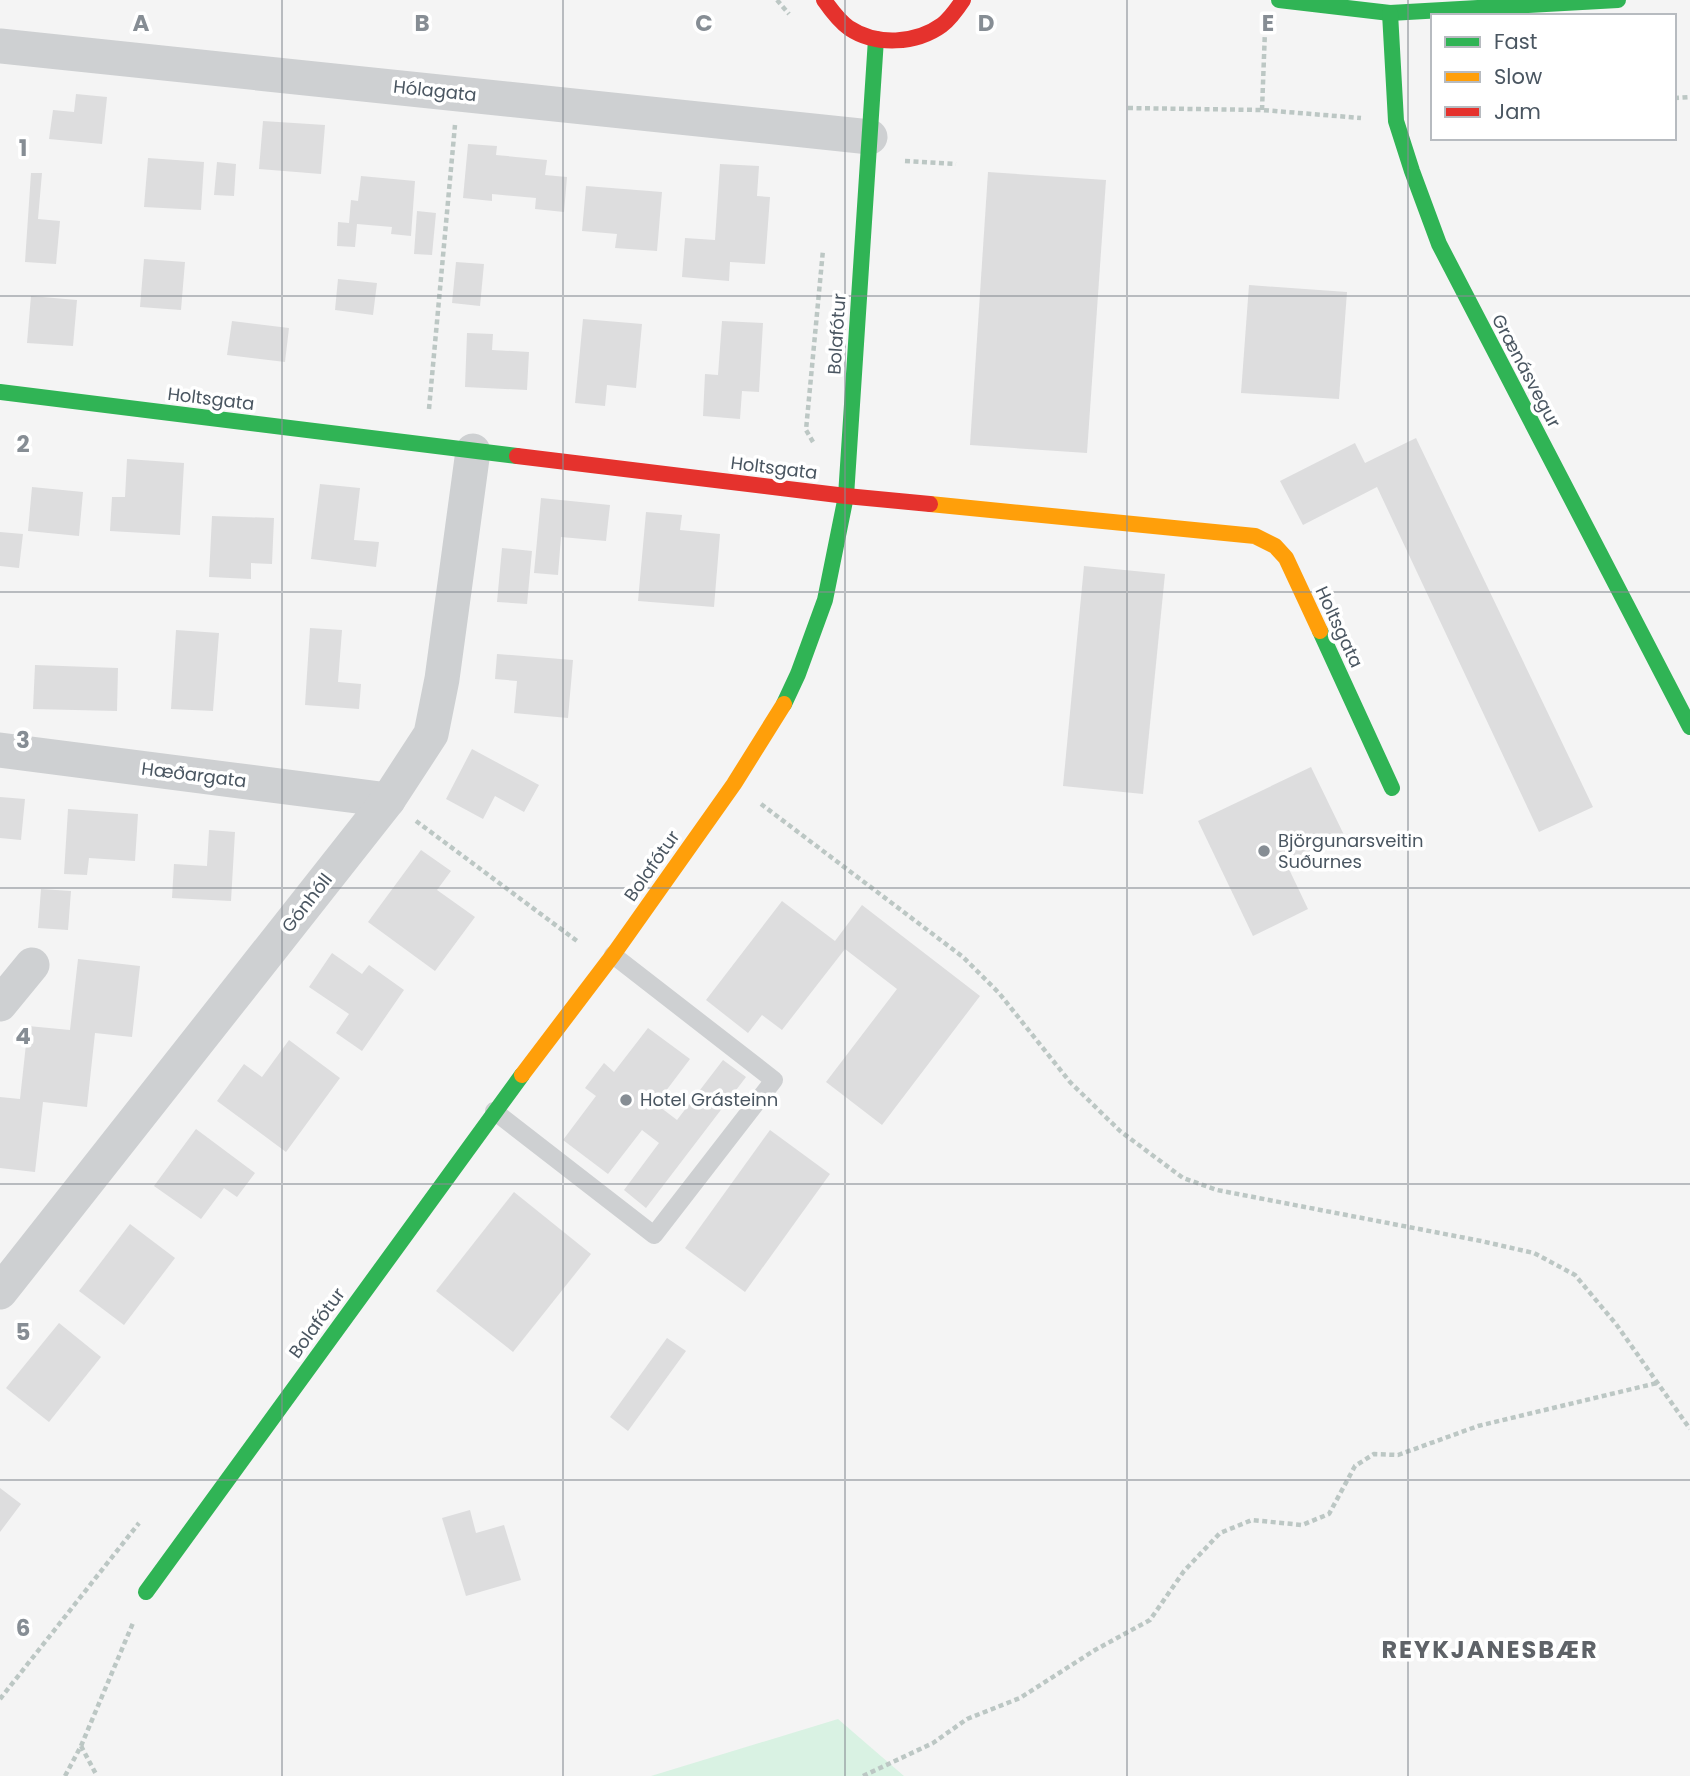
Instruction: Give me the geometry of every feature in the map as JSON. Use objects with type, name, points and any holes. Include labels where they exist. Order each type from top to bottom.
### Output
[{"type":"street","points":[[824,0],[834,15],[853,30],[876,39],[900,41],[923,36],[943,24],[960,7],[963,0]]},
{"type":"street","points":[[1279,0],[1390,13],[1618,0]]},
{"type":"street","name":"Grænásvegur","points":[[1390,13],[1396,121],[1439,244],[1690,727]]},
{"type":"street","name":"Bolafótur","points":[[146,1592],[734,784],[780,711],[798,674],[825,600],[846,496],[876,39]]},
{"type":"street","name":"Hólagata","points":[[0,46],[870,136]]},
{"type":"street","name":"Holtsgata","points":[[0,392],[846,496],[1255,536],[1275,547],[1286,558],[1392,788]]},
{"type":"street","name":"Gónhóll","points":[[0,1292],[388,800],[431,734],[442,680],[473,451]]},
{"type":"street","name":"Hæðargata","points":[[0,750],[388,800]]},
{"type":"street","points":[[0,1004],[32,965]]},
{"type":"lane","points":[[494,1111],[654,1235],[774,1080],[612,955]]},
{"type":"path","points":[[777,0],[795,19]]},
{"type":"path","points":[[1262,110],[1265,27]]},
{"type":"path","points":[[426,445],[458,94]]},
{"type":"path","points":[[1128,108],[1262,110],[1396,121]]},
{"type":"path","points":[[810,491],[813,442],[806,430],[824,239]]},
{"type":"path","points":[[734,784],[963,957],[999,993],[1070,1082],[1121,1131],[1183,1178],[1217,1189],[1534,1253],[1575,1275],[1616,1324],[1690,1429]]},
{"type":"path","points":[[388,800],[583,946]]},
{"type":"path","points":[[863,1776],[933,1743],[967,1719],[1020,1698],[1095,1650],[1150,1620],[1184,1571],[1220,1533],[1252,1520],[1302,1525],[1329,1514],[1356,1466],[1374,1454],[1398,1455],[1478,1426],[1657,1383]]},
{"type":"path","points":[[0,1699],[139,1523]]},
{"type":"path","points":[[65,1776],[81,1746],[146,1592]]},
{"type":"path","points":[[81,1746],[97,1776]]},
{"type":"green space","points":[[838,1719],[904,1776],[651,1776]]},
{"type":"building","points":[[76,94],[107,97],[102,144],[49,139],[53,110],[74,112]]},
{"type":"building","points":[[263,121],[325,125],[321,174],[259,169]]},
{"type":"building","points":[[468,144],[497,146],[496,155],[547,160],[545,175],[567,177],[564,212],[535,209],[536,198],[492,194],[492,201],[463,198]]},
{"type":"building","points":[[148,158],[204,162],[201,210],[144,207]]},
{"type":"building","points":[[217,162],[236,164],[234,196],[214,195]]},
{"type":"building","points":[[720,164],[759,166],[757,196],[770,197],[765,264],[730,262],[729,281],[682,277],[685,238],[715,240]]},
{"type":"building","points":[[988,172],[1106,180],[1087,453],[970,445]]},
{"type":"building","points":[[31,173],[42,173],[38,219],[60,221],[56,264],[25,262]]},
{"type":"building","points":[[361,176],[415,181],[411,236],[391,234],[392,227],[357,224],[355,247],[337,246],[338,222],[349,223],[351,200],[358,201]]},
{"type":"building","points":[[586,186],[662,192],[657,251],[615,248],[617,234],[582,231]]},
{"type":"building","points":[[417,211],[436,213],[432,255],[414,254]]},
{"type":"building","points":[[144,259],[185,262],[181,310],[140,307]]},
{"type":"building","points":[[456,262],[484,264],[480,306],[452,303]]},
{"type":"building","points":[[338,279],[377,283],[373,315],[335,310]]},
{"type":"building","points":[[1249,285],[1347,292],[1339,399],[1241,393]]},
{"type":"building","points":[[31,296],[77,300],[73,346],[27,343]]},
{"type":"building","points":[[583,319],[642,324],[636,388],[607,385],[605,406],[575,403]]},
{"type":"building","points":[[232,321],[289,328],[285,362],[227,355]]},
{"type":"building","points":[[722,321],[763,323],[759,392],[742,391],[740,419],[703,416],[705,374],[718,375]]},
{"type":"building","points":[[467,333],[493,334],[492,350],[529,352],[527,390],[465,387]]},
{"type":"building","points":[[1416,438],[1593,807],[1539,832],[1377,487],[1303,525],[1280,481],[1355,443],[1365,463]]},
{"type":"building","points":[[127,459],[184,463],[180,535],[110,531],[112,497],[125,497]]},
{"type":"building","points":[[320,484],[360,488],[354,540],[379,542],[376,567],[311,559]]},
{"type":"building","points":[[32,487],[83,492],[79,536],[28,531]]},
{"type":"building","points":[[541,498],[610,505],[606,541],[561,537],[558,575],[534,573]]},
{"type":"building","points":[[646,512],[682,515],[680,530],[720,534],[714,607],[638,601]]},
{"type":"building","points":[[212,516],[274,518],[272,564],[251,563],[251,579],[209,577]]},
{"type":"building","points":[[0,532],[23,534],[19,568],[0,566]]},
{"type":"building","points":[[502,548],[532,551],[527,604],[497,602]]},
{"type":"building","points":[[1084,566],[1165,574],[1143,794],[1063,786]]},
{"type":"building","points":[[310,628],[342,630],[338,682],[361,684],[359,709],[305,705]]},
{"type":"building","points":[[176,630],[219,633],[213,711],[171,709]]},
{"type":"building","points":[[497,654],[573,660],[568,718],[514,713],[517,681],[495,679]]},
{"type":"building","points":[[35,665],[118,668],[117,711],[33,709]]},
{"type":"building","points":[[472,749],[539,785],[524,812],[495,796],[483,819],[446,799]]},
{"type":"building","name":"Björgunarsveitin Suðurnes","points":[[1311,767],[1345,837],[1287,865],[1308,909],[1253,936],[1198,821]]},
{"type":"building","points":[[0,797],[25,799],[21,840],[0,838]]},
{"type":"building","points":[[68,809],[138,814],[135,861],[89,858],[87,875],[64,874]]},
{"type":"building","points":[[209,830],[235,832],[231,901],[172,898],[174,864],[207,866]]},
{"type":"building","points":[[421,850],[451,871],[437,890],[475,917],[435,971],[368,922]]},
{"type":"building","points":[[41,889],[71,891],[68,930],[38,928]]},
{"type":"building","points":[[782,901],[835,941],[862,905],[980,996],[882,1125],[826,1082],[897,989],[845,949],[782,1030],[762,1015],[748,1033],[706,1000]]},
{"type":"building","points":[[332,953],[362,974],[369,965],[404,990],[362,1051],[336,1033],[349,1014],[309,987]]},
{"type":"building","points":[[78,959],[140,966],[132,1037],[95,1033],[87,1107],[43,1102],[35,1172],[0,1168],[0,1097],[20,1099],[28,1026],[70,1030]]},
{"type":"building","name":"Hotel Grásteinn","points":[[648,1028],[690,1059],[656,1104],[677,1120],[723,1060],[746,1077],[646,1208],[624,1190],[659,1143],[642,1130],[608,1174],[563,1140],[596,1096],[585,1088],[604,1063],[614,1072]]},
{"type":"building","points":[[289,1040],[340,1078],[286,1152],[217,1101],[244,1064],[262,1077]]},
{"type":"building","points":[[196,1129],[255,1173],[237,1197],[224,1188],[201,1219],[154,1186]]},
{"type":"building","points":[[770,1130],[830,1174],[745,1292],[685,1248]]},
{"type":"building","points":[[514,1192],[591,1254],[513,1352],[436,1291]]},
{"type":"building","points":[[130,1224],[175,1258],[124,1325],[79,1291]]},
{"type":"building","points":[[59,1323],[101,1357],[49,1422],[6,1388]]},
{"type":"building","points":[[667,1338],[686,1351],[628,1431],[610,1417]]},
{"type":"building","points":[[0,1488],[21,1504],[0,1532]]},
{"type":"building","points":[[470,1510],[476,1533],[504,1525],[521,1580],[466,1596],[442,1518]]},
{"type":"traffic: fast","points":[[1279,0],[1390,13],[1618,0]]},
{"type":"traffic: fast","points":[[1390,13],[1396,121],[1439,244],[1690,727]]},
{"type":"traffic: fast","points":[[784,704],[825,600],[846,496],[876,39]]},
{"type":"traffic: fast","points":[[0,392],[517,456]]},
{"type":"traffic: fast","points":[[1320,631],[1392,788]]},
{"type":"traffic: fast","points":[[146,1592],[522,1075]]},
{"type":"traffic: slow","points":[[930,504],[1255,536],[1275,546],[1286,558],[1320,631]]},
{"type":"traffic: slow","points":[[522,1075],[613,955],[734,784],[784,704]]},
{"type":"traffic: jam","points":[[824,0],[849,28],[871,38],[883,40],[908,39],[932,31],[942,25],[963,0]]},
{"type":"traffic: jam","points":[[517,456],[930,504]]},
{"type":"place","name":"Björgunarsveitin Suðurnes","points":[[1264,851]]},
{"type":"place","name":"Hotel Grásteinn","points":[[626,1100]]},
{"type":"district","name":"REYKJANESBÆR","points":[[1490,1650]]}]
